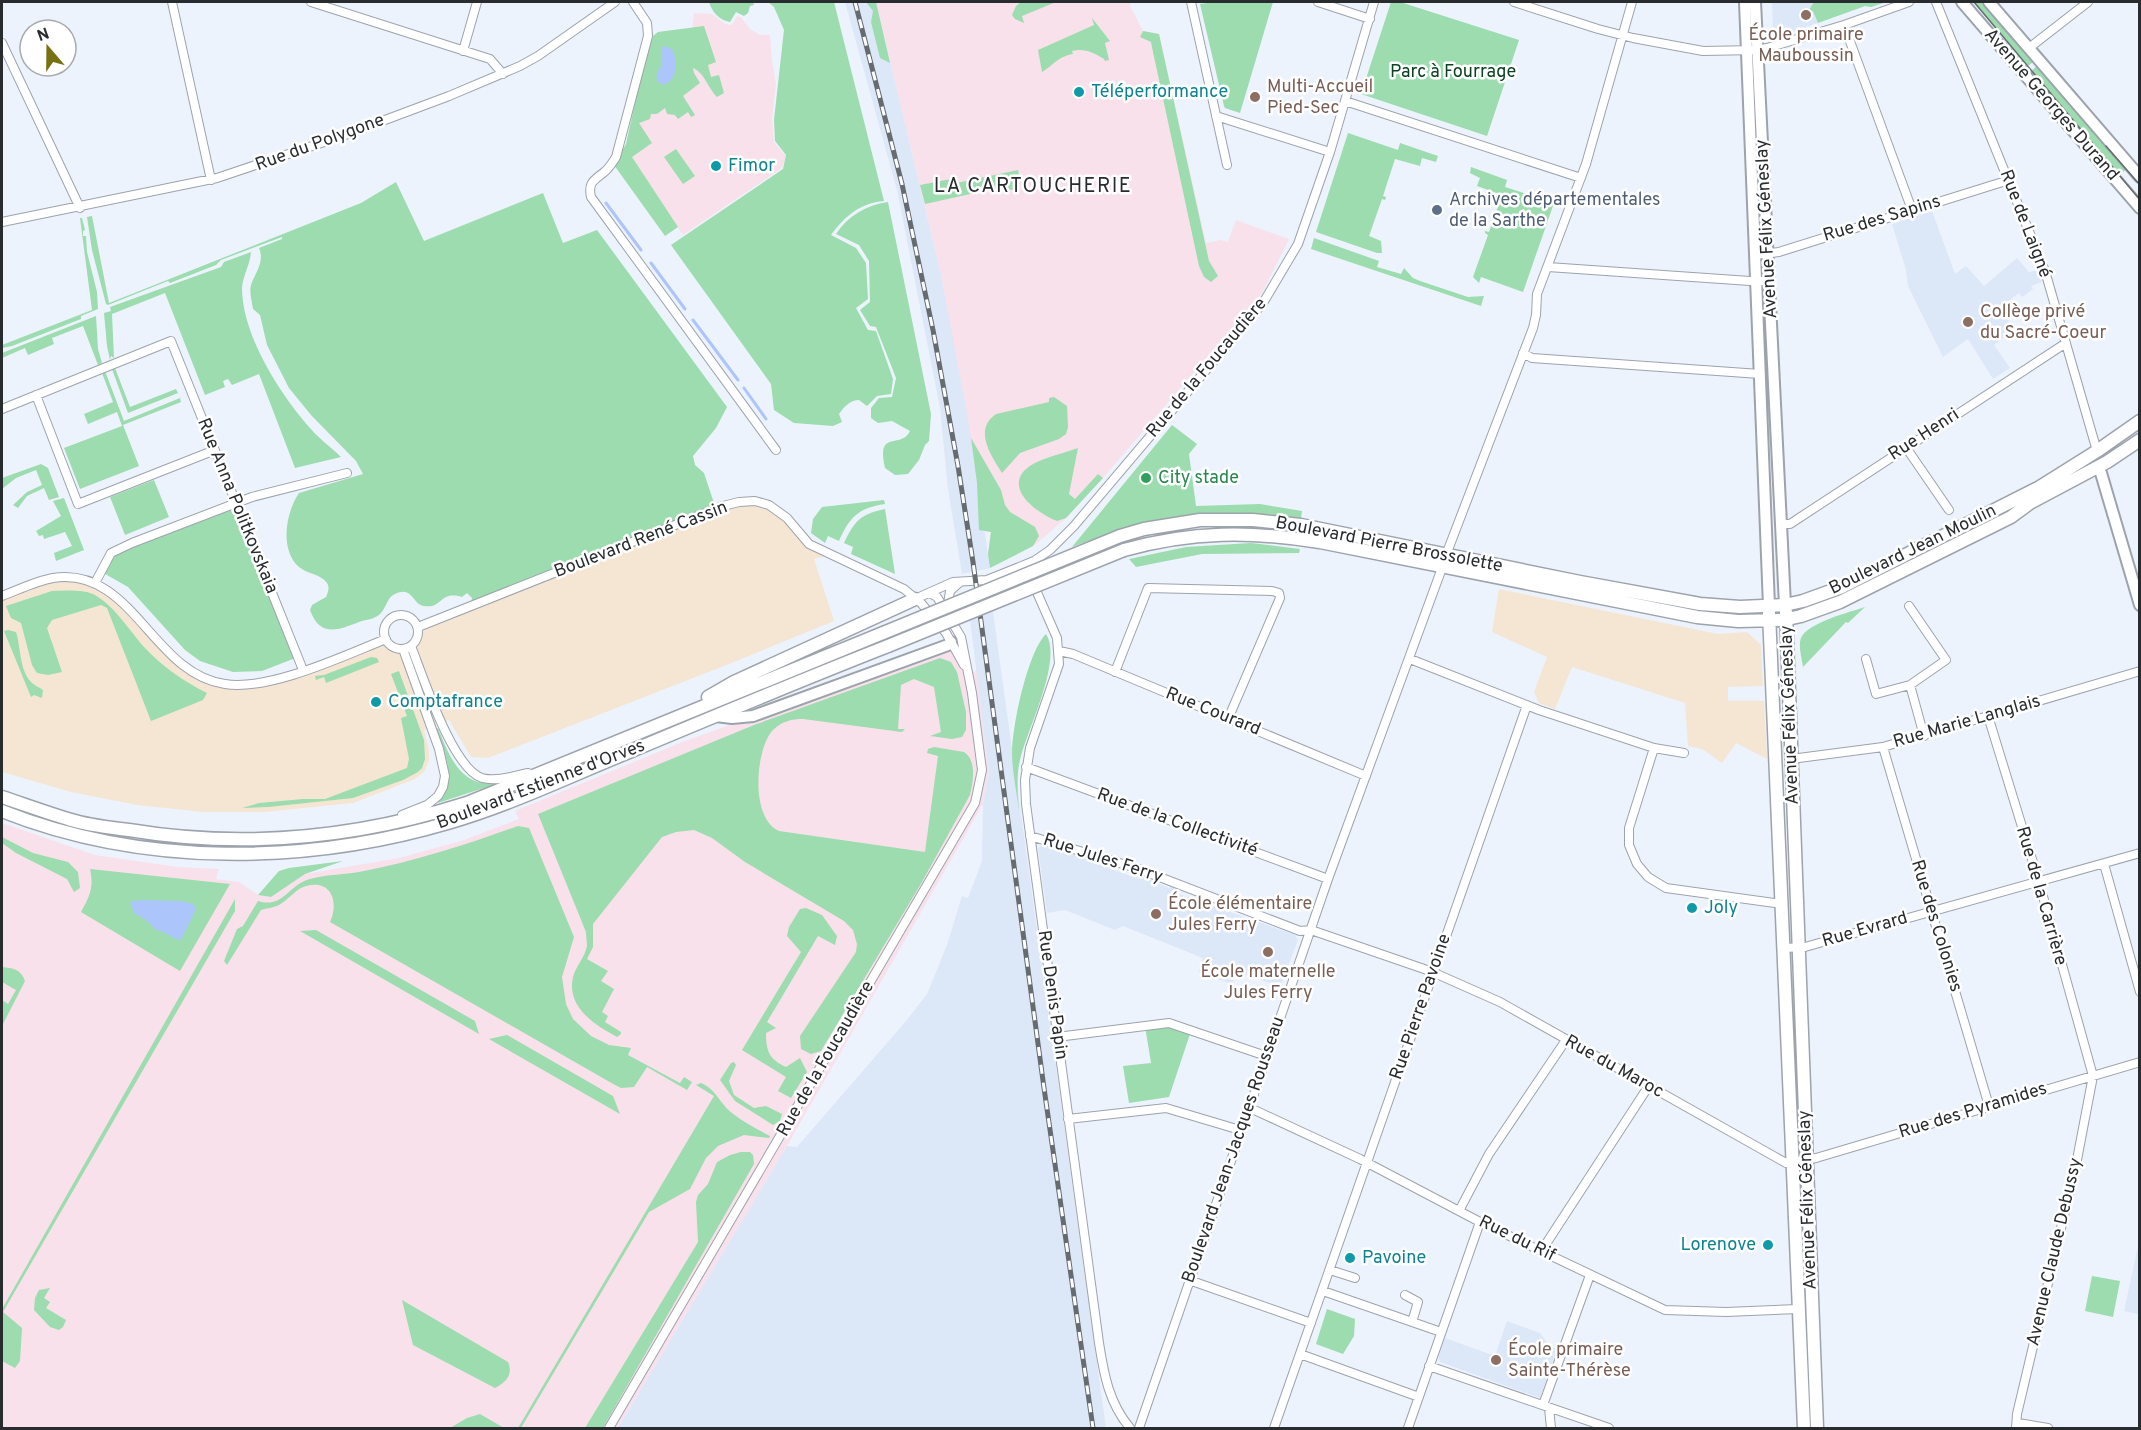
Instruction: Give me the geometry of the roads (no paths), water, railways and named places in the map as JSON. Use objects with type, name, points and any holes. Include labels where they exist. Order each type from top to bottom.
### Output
[{"type":"main road","name":"Avenue Félix Géneslay","points":[[1745,2],[1752,50],[1768,254],[1786,619],[1817,1428]]},
{"type":"main road","name":"Avenue Félix Géneslay","points":[[1755,2],[1752,50],[1755,255],[1804,1428]]},
{"type":"main road","name":"Avenue Georges Durand","points":[[1962,2],[2139,208]]},
{"type":"main road","name":"Avenue Georges Durand","points":[[1989,2],[2139,177]]},
{"type":"main road","name":"Boulevard Jean Moulin","points":[[1769,606],[1803,601],[1842,587],[2038,488],[2139,421]]},
{"type":"main road","name":"Boulevard Jean Moulin","points":[[2038,488],[2052,484],[2104,458],[2139,434]]},
{"type":"main road","name":"Boulevard Jean Moulin","points":[[2020,512],[2030,503],[2107,462],[2139,440]]},
{"type":"main road","name":"Boulevard Jean Moulin","points":[[1769,621],[1801,616],[1840,602],[2020,512],[2034,509],[2139,450]]},
{"type":"main road","points":[[2101,473],[2139,599]]},
{"type":"main road","name":"Boulevard Pierre Brossolette","points":[[883,633],[1120,536],[1200,520],[1253,520],[1301,525],[1700,604],[1740,607],[1769,606]]},
{"type":"main road","name":"Boulevard Pierre Brossolette","points":[[888,646],[1124,550],[1152,542],[1199,535],[1252,534],[1320,542],[1668,612],[1738,621],[1769,621]]},
{"type":"main road","points":[[698,705],[734,682],[915,599]]},
{"type":"main road","name":"Boulevard Estienne d'Orves","points":[[2,797],[77,822],[174,838],[269,840],[367,829],[424,817],[467,803],[698,705],[883,633]]},
{"type":"main road","points":[[716,716],[732,718],[753,716],[951,642]]},
{"type":"main road","name":"Boulevard Estienne d'Orves","points":[[2,811],[46,826],[87,836],[166,850],[246,854],[331,848],[400,836],[453,822],[498,805],[888,646]]},
{"type":"street","points":[[172,2],[211,180]]},
{"type":"street","points":[[311,2],[490,59],[503,74]]},
{"type":"street","points":[[463,51],[477,2]]},
{"type":"street","name":"Rue du Polygone","points":[[2,222],[211,180],[345,135],[503,74],[538,56],[615,2]]},
{"type":"street","points":[[633,2],[647,23],[648,36],[616,157],[606,172],[592,181],[589,187],[591,197],[776,450]]},
{"type":"street","points":[[1191,2],[1227,165]]},
{"type":"street","points":[[1318,2],[1370,19]]},
{"type":"street","name":"Rue de la Foucaudière","points":[[930,593],[953,582],[987,580],[1025,565],[1050,550],[1066,535],[1263,303],[1298,244],[1330,152],[1374,2]]},
{"type":"street","points":[[1514,2],[1623,36],[1703,51],[1752,50],[1844,25],[1909,2]]},
{"type":"street","points":[[1446,555],[1536,315],[1537,294],[1581,178],[1632,2]]},
{"type":"street","name":"Rue de Laigné","points":[[1936,2],[2044,271],[2097,451]]},
{"type":"street","points":[[2029,48],[2088,2]]},
{"type":"street","points":[[1844,25],[1912,210]]},
{"type":"street","points":[[2,43],[80,208]]},
{"type":"street","points":[[1345,101],[1581,178]]},
{"type":"street","points":[[1216,116],[1330,152]]},
{"type":"street","name":"Rue des Sapins","points":[[1755,255],[1768,254],[2009,180]]},
{"type":"street","points":[[1548,267],[1769,281]]},
{"type":"street","name":"Rue Anna Politkovskaia","points":[[36,395],[171,341],[303,670]]},
{"type":"street","name":"Rue Henri","points":[[1781,524],[1790,524],[1905,446],[2066,343]]},
{"type":"street","points":[[1523,353],[1532,358],[1760,374]]},
{"type":"street","points":[[2,409],[36,395],[78,504],[215,450]]},
{"type":"street","points":[[1905,446],[1949,510]]},
{"type":"street","points":[[95,583],[107,559],[116,550],[252,497],[347,473]]},
{"type":"street","name":"Boulevard René Cassin","points":[[418,627],[723,506],[755,501],[769,505],[787,518],[809,544],[904,589],[915,599]]},
{"type":"street","name":"Rue Denis Papin","points":[[1025,565],[1054,631],[1059,651],[1059,664],[1055,679],[1040,715],[1026,767],[1026,804],[1105,1378],[1113,1404],[1130,1428]]},
{"type":"street","name":"Boulevard Jean-Jacques Rousseau","points":[[1139,1428],[1328,879],[1442,568]]},
{"type":"street","points":[[2,596],[55,578],[79,579],[95,583],[129,608],[178,663],[206,679],[226,685],[268,682],[386,639]]},
{"type":"street","points":[[949,614],[947,603],[950,591],[960,581]]},
{"type":"street","points":[[1115,672],[1148,588],[1280,593],[1280,598],[1228,718]]},
{"type":"street","points":[[915,599],[930,593]]},
{"type":"street","name":"Rue de la Foucaudière","points":[[609,1428],[975,803],[982,770],[961,637],[936,595],[930,593]]},
{"type":"street","name":"Rue de la Foucaudière","points":[[915,599],[921,603],[951,642],[968,672]]},
{"type":"street","points":[[1866,659],[1876,694],[1910,685],[1946,660],[1909,606]]},
{"type":"street","points":[[396,616],[407,616],[418,627],[418,635],[407,648],[392,646],[386,639],[384,629],[396,616]]},
{"type":"street","points":[[951,642],[957,633],[956,626]]},
{"type":"street","points":[[407,648],[447,734],[462,762],[473,774],[488,779],[504,778],[552,768]]},
{"type":"street","points":[[367,829],[427,805],[438,796],[443,787],[445,776],[439,749],[407,648]]},
{"type":"street","name":"Rue Courard","points":[[1059,651],[1073,654],[1366,776]]},
{"type":"street","points":[[1410,659],[1527,705],[1654,748],[1684,753]]},
{"type":"street","name":"Rue Marie Langlais","points":[[1791,759],[1883,747],[2139,671]]},
{"type":"street","points":[[1910,685],[1924,736]]},
{"type":"street","name":"Rue Pierre Pavoine","points":[[1274,1428],[1527,705]]},
{"type":"street","name":"Rue de la Carrière","points":[[1988,716],[2039,882],[2093,1076]]},
{"type":"street","name":"Rue des Colonies","points":[[1883,747],[1989,1106]]},
{"type":"street","points":[[1654,748],[1629,828],[1629,845],[1637,864],[1648,877],[1666,888],[1782,904]]},
{"type":"street","name":"Rue de la Collectivité","points":[[1026,767],[1328,879]]},
{"type":"street","name":"Rue Jules Ferry","points":[[1030,836],[1136,868],[1300,931],[1311,930],[1433,972]]},
{"type":"street","name":"Rue Evrard","points":[[1784,948],[1798,948],[2139,854]]},
{"type":"street","points":[[2104,864],[2139,992]]},
{"type":"street","name":"Rue du Maroc","points":[[1433,972],[1500,1002],[1786,1163],[1793,1163]]},
{"type":"street","points":[[1057,1037],[1169,1023],[1266,1056]]},
{"type":"street","points":[[1459,1211],[1489,1154],[1566,1040]]},
{"type":"street","name":"Rue des Pyramides","points":[[1793,1163],[2139,1062]]},
{"type":"street","name":"Avenue Claude Debussy","points":[[2017,1426],[2017,1414],[2076,1165],[2093,1076]]},
{"type":"street","points":[[1542,1250],[1648,1087]]},
{"type":"street","name":"Rue du Rif","points":[[1248,1107],[1366,1163],[1480,1222],[1665,1310],[1726,1312],[1799,1309]]},
{"type":"street","points":[[1068,1119],[1166,1108],[1240,1130]]},
{"type":"street","points":[[1408,1428],[1480,1222]]},
{"type":"street","points":[[1330,1270],[1355,1278]]},
{"type":"street","points":[[1551,1428],[1546,1407],[1590,1275]]},
{"type":"street","points":[[1189,1280],[1311,1323]]},
{"type":"street","points":[[1323,1291],[1441,1332]]},
{"type":"street","points":[[1405,1295],[1418,1302],[1412,1322]]},
{"type":"street","points":[[1300,1354],[1419,1397]]},
{"type":"street","points":[[1429,1366],[1609,1428]]},
{"type":"street","points":[[2017,1426],[2048,1428]]},
{"type":"water","points":[[662,47],[672,49],[676,69],[672,79],[664,85],[658,82],[656,77],[662,63]]},
{"type":"water","points":[[140,900],[181,901],[193,904],[196,909],[181,940],[156,930],[134,913],[130,902]]},
{"type":"waterway","points":[[606,203],[641,250]]},
{"type":"waterway","points":[[651,263],[685,309]]},
{"type":"waterway","points":[[693,320],[738,380]]},
{"type":"waterway","points":[[744,388],[766,419]]},
{"type":"tram line","points":[[1974,2],[2140,200]]},
{"type":"tram line","points":[[2106,146],[2140,185]]},
{"type":"railway","points":[[855,2],[902,184],[933,330],[958,466],[1093,1428]]},
{"type":"place","name":"École primaire Mauboussin","points":[[1806,15]]},
{"type":"place","name":"Téléperformance","points":[[1079,92]]},
{"type":"place","name":"Multi-Accueil Pied-Sec","points":[[1255,97]]},
{"type":"place","name":"Fimor","points":[[716,166]]},
{"type":"place","name":"Archives départementales de la Sarthe","points":[[1437,210]]},
{"type":"place","name":"Collège privé du Sacré-Coeur","points":[[1968,322]]},
{"type":"place","name":"City stade","points":[[1146,478]]},
{"type":"place","name":"Comptafrance","points":[[376,702]]},
{"type":"place","name":"Joly","points":[[1692,908]]},
{"type":"place","name":"École élémentaire Jules Ferry","points":[[1156,914]]},
{"type":"place","name":"École maternelle Jules Ferry","points":[[1268,952]]},
{"type":"place","name":"Lorenove","points":[[1768,1245]]},
{"type":"place","name":"Pavoine","points":[[1350,1258]]},
{"type":"place","name":"École primaire Sainte-Thérèse","points":[[1496,1360]]},
{"type":"district","name":"LA CARTOUCHERIE","points":[[1033,187]]},
{"type":"park label","name":"Parc à Fourrage","points":[[1453,72]]}]
